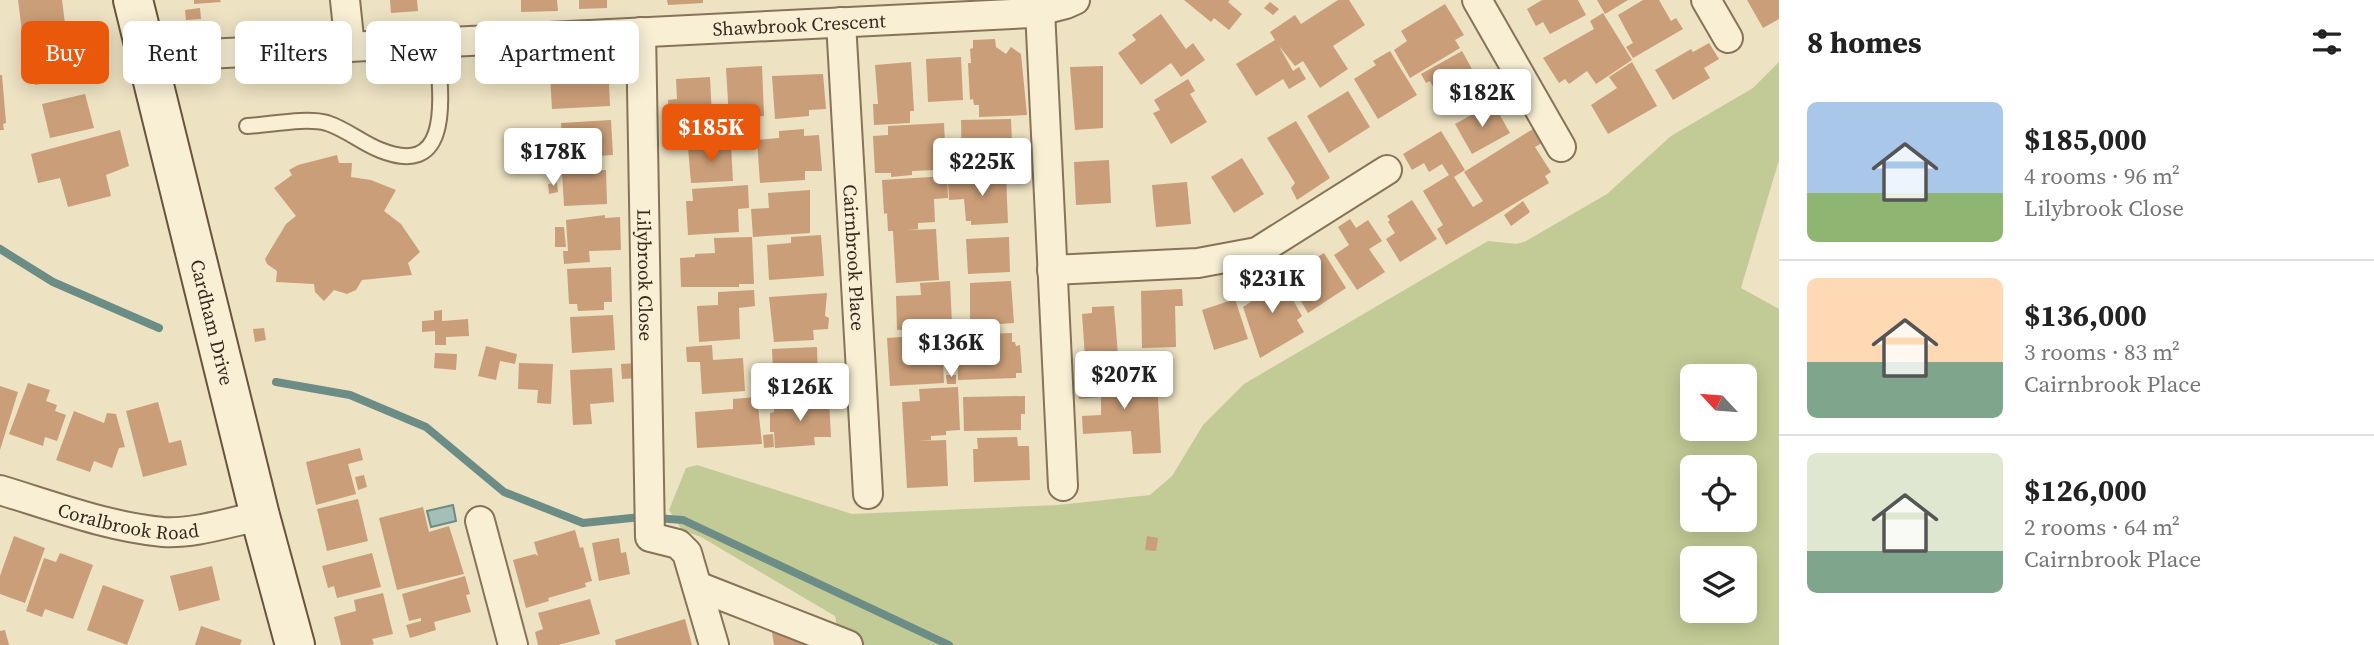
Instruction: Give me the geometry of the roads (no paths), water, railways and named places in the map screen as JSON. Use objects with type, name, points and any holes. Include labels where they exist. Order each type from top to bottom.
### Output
[{"type":"street","name":"Cardham Drive","points":[[133,0],[138,21]]},
{"type":"street","points":[[345,0],[347,21]]},
{"type":"street","name":"Shawbrook Crescent","points":[[461,41],[1040,10],[1066,5],[1075,0]]},
{"type":"street","points":[[1477,0],[1561,147]]},
{"type":"street","points":[[1706,0],[1728,38]]},
{"type":"street","points":[[1040,10],[1063,486]]},
{"type":"street","name":"Cairnbrook Place","points":[[841,22],[868,494]]},
{"type":"street","name":"Lilybrook Close","points":[[641,32],[650,537],[678,544],[687,553],[697,586]]},
{"type":"street","name":"Cardham Drive","points":[[153,84],[260,516],[295,645]]},
{"type":"street","points":[[1052,270],[1198,263],[1257,252],[1387,170]]},
{"type":"street","name":"Coralbrook Road","points":[[0,490],[111,523],[165,532],[260,516]]},
{"type":"street","points":[[480,520],[513,645]]},
{"type":"street","points":[[697,586],[714,645]]},
{"type":"street","points":[[697,586],[848,645]]},
{"type":"lane","points":[[247,126],[326,123],[404,158],[419,155],[432,142],[438,129],[441,110],[439,84]]},
{"type":"water","points":[[453,505],[456,521],[431,527],[427,511]]},
{"type":"waterway","points":[[0,249],[53,282],[159,328]]},
{"type":"waterway","points":[[276,382],[350,395],[426,427],[504,492],[583,523],[641,517],[683,520],[949,645]]}]
